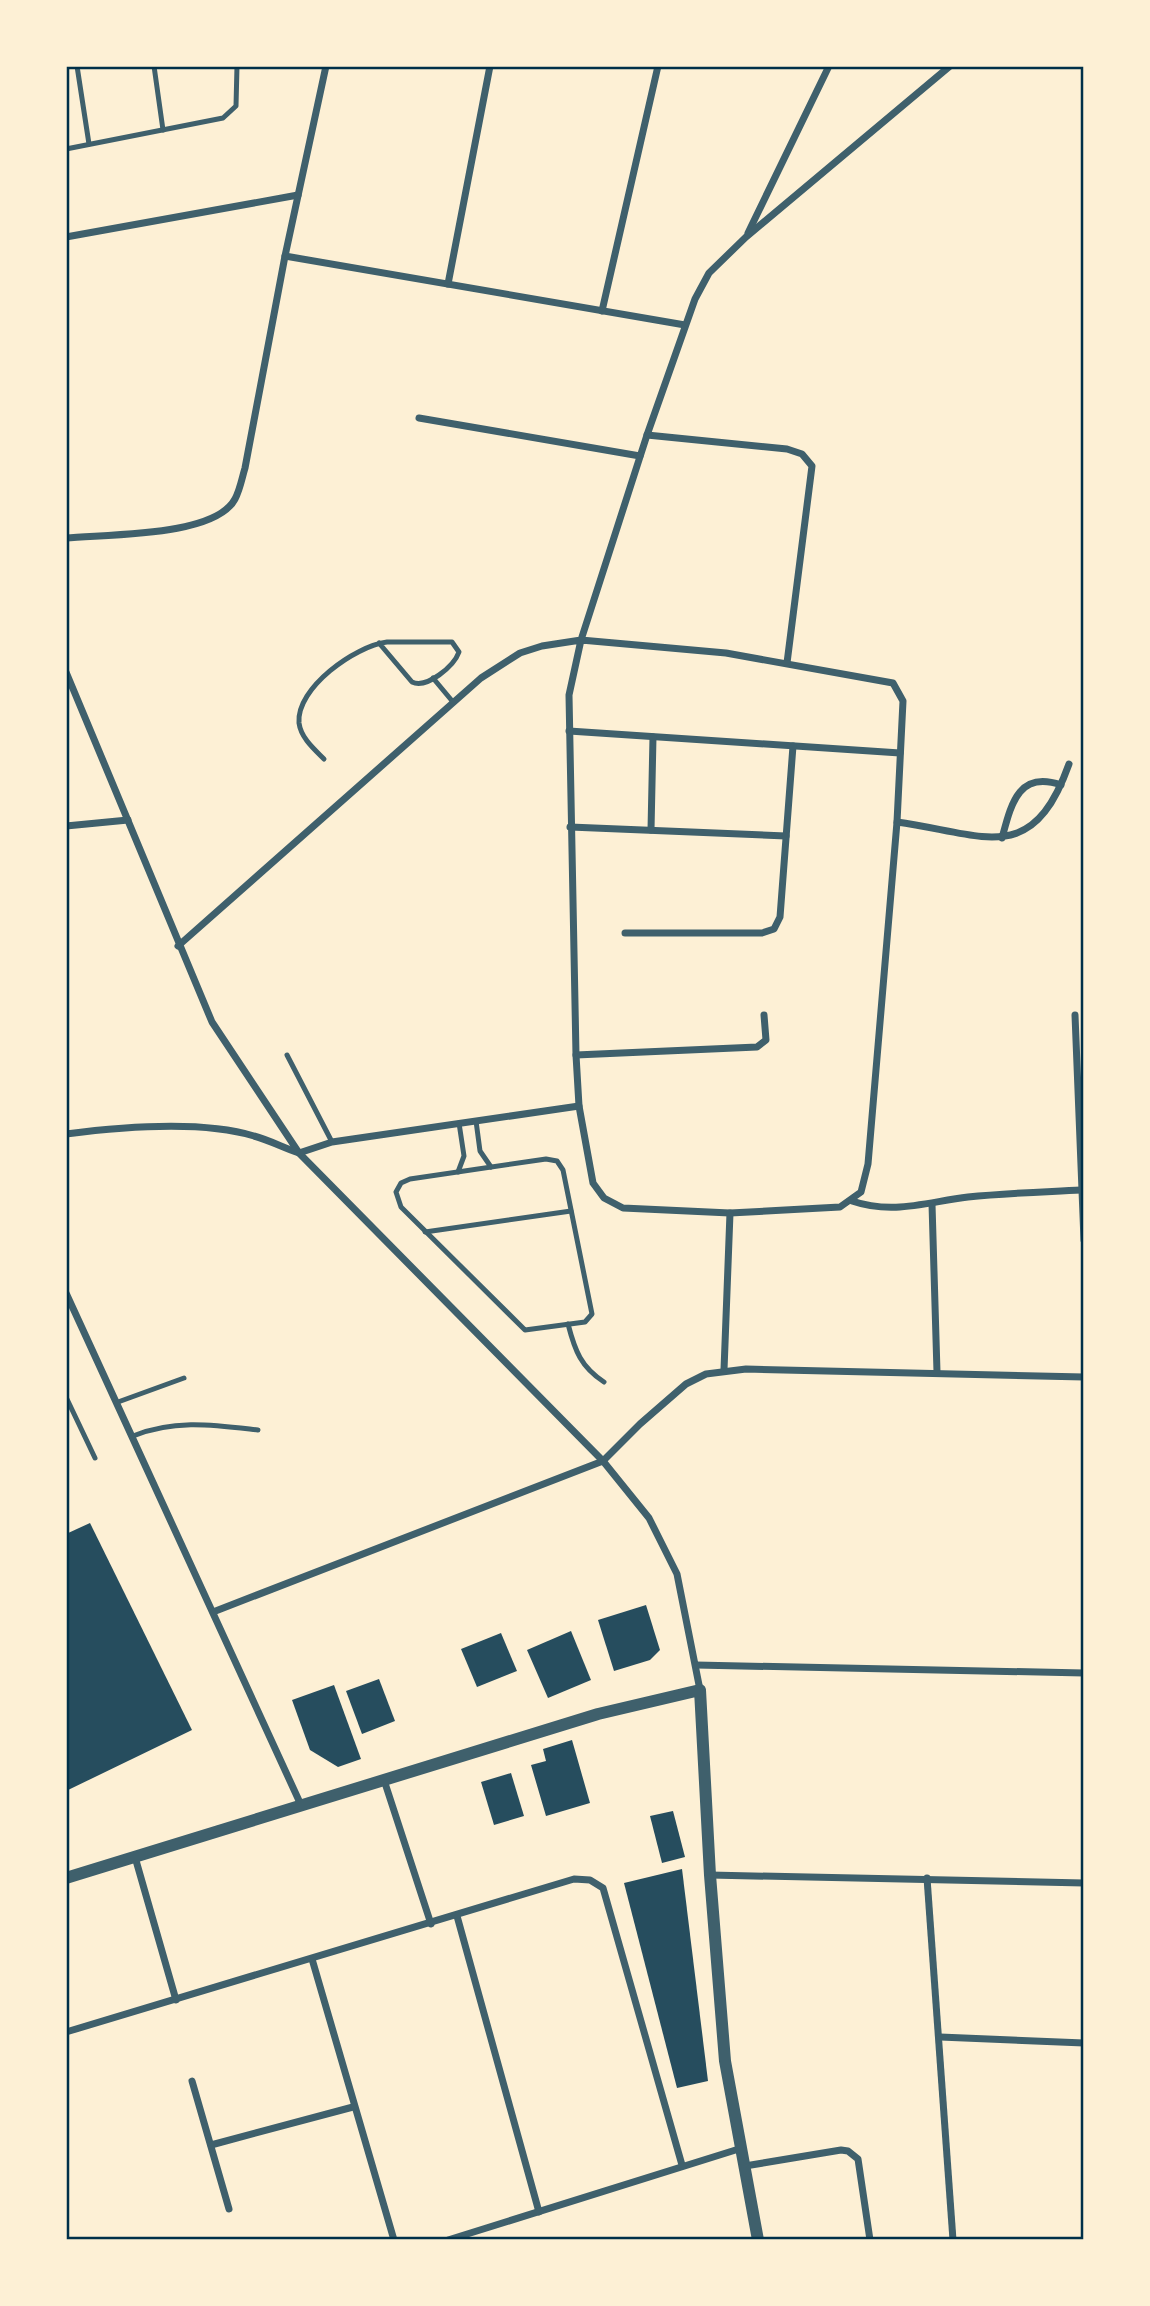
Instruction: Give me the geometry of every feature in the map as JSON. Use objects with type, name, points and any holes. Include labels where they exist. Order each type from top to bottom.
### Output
[{"type":"street","points":[[66,538],[194,525],[218,517],[235,500],[245,468],[285,256],[326,66]]},
{"type":"street","points":[[447,284],[491,66]]},
{"type":"street","points":[[602,310],[658,66]]},
{"type":"street","points":[[746,237],[829,66]]},
{"type":"street","points":[[950,66],[746,237],[709,273],[685,325],[640,456],[572,676],[569,731],[570,827],[579,1105],[593,1183],[604,1198],[623,1208],[730,1213],[827,1208],[852,1201],[886,1209],[980,1196],[1081,1190]]},
{"type":"street","points":[[66,237],[298,195]]},
{"type":"street","points":[[285,256],[685,325]]},
{"type":"street","points":[[419,418],[640,456]]},
{"type":"street","points":[[647,435],[788,449],[802,454],[812,466],[788,663]]},
{"type":"street","points":[[178,946],[481,678],[520,653],[542,646],[581,640],[689,649],[886,681],[898,688],[903,701],[897,822],[866,1181],[852,1201]]},
{"type":"street","points":[[66,671],[178,946],[212,1022],[299,1153],[603,1461],[649,1518],[677,1574],[700,1690],[710,1875],[725,2061],[758,2239]]},
{"type":"street","points":[[569,731],[900,753]]},
{"type":"street","points":[[651,830],[653,737]]},
{"type":"street","points":[[625,933],[762,933],[774,929],[780,917],[793,746]]},
{"type":"street","points":[[897,822],[1002,838],[1021,834],[1034,825],[1051,805],[1069,764]]},
{"type":"street","points":[[1002,838],[1012,802],[1024,787],[1042,781],[1061,785]]},
{"type":"street","points":[[66,826],[128,820]]},
{"type":"street","points":[[570,827],[786,836]]},
{"type":"street","points":[[576,1055],[757,1047],[765,1040],[764,1015]]},
{"type":"street","points":[[1075,1015],[1083,1240]]},
{"type":"street","points":[[66,1134],[120,1127],[200,1129],[252,1135],[299,1153],[332,1142],[579,1105]]},
{"type":"street","points":[[932,1204],[937,1372]]},
{"type":"street","points":[[724,1370],[730,1213]]},
{"type":"street","points":[[66,1293],[301,1805]]},
{"type":"street","points":[[213,1612],[603,1461],[668,1397],[686,1384],[724,1370],[937,1372],[1083,1377]]},
{"type":"street","points":[[696,1665],[1083,1673]]},
{"type":"street","points":[[66,1878],[598,1714],[700,1690]]},
{"type":"street","points":[[384,1780],[431,1924]]},
{"type":"street","points":[[135,1857],[176,2000]]},
{"type":"street","points":[[710,1875],[1083,1883]]},
{"type":"street","points":[[927,1878],[953,2239]]},
{"type":"street","points":[[66,2032],[573,1879],[590,1880],[603,1888],[682,2165]]},
{"type":"street","points":[[457,1916],[539,2212]]},
{"type":"street","points":[[312,1959],[353,2107],[394,2239]]},
{"type":"street","points":[[940,2037],[1083,2043]]},
{"type":"street","points":[[192,2081],[229,2209]]},
{"type":"street","points":[[211,2145],[353,2107]]},
{"type":"street","points":[[448,2239],[742,2148]]},
{"type":"street","points":[[745,2166],[841,2150],[854,2154],[858,2159],[870,2239]]},
{"type":"lane","points":[[77,66],[89,144]]},
{"type":"lane","points":[[154,66],[163,130]]},
{"type":"lane","points":[[66,149],[228,116],[238,101],[237,66]]},
{"type":"lane","points":[[324,760],[301,731],[299,722],[303,704],[338,662],[379,643],[455,644],[459,652],[455,659],[422,685],[412,682],[379,643]]},
{"type":"lane","points":[[433,678],[453,702]]},
{"type":"lane","points":[[287,1055],[332,1142]]},
{"type":"lane","points":[[476,1121],[480,1151],[491,1167]]},
{"type":"lane","points":[[458,1172],[464,1156],[459,1123]]},
{"type":"lane","points":[[546,1159],[556,1161],[562,1170],[592,1314],[585,1322],[533,1330],[521,1329],[397,1203],[398,1187],[411,1179],[491,1167],[546,1159]]},
{"type":"lane","points":[[425,1232],[571,1211]]},
{"type":"lane","points":[[568,1324],[578,1358],[590,1373],[604,1382]]},
{"type":"lane","points":[[118,1402],[184,1378]]},
{"type":"lane","points":[[66,1397],[95,1458]]},
{"type":"lane","points":[[133,1436],[156,1427],[181,1423],[258,1430]]},
{"type":"building","points":[[90,1523],[192,1730],[66,1791],[66,1534]]},
{"type":"building","points":[[646,1605],[660,1650],[650,1660],[614,1671],[598,1620]]},
{"type":"building","points":[[571,1631],[591,1680],[548,1698],[527,1650]]},
{"type":"building","points":[[501,1633],[517,1671],[477,1687],[461,1649]]},
{"type":"building","points":[[379,1679],[395,1721],[362,1734],[346,1691]]},
{"type":"building","points":[[334,1685],[361,1759],[338,1767],[310,1750],[292,1700]]},
{"type":"building","points":[[572,1740],[590,1803],[546,1816],[531,1765],[546,1761],[543,1749]]},
{"type":"building","points":[[511,1773],[524,1816],[494,1825],[481,1782]]},
{"type":"building","points":[[673,1811],[685,1857],[662,1863],[650,1816]]},
{"type":"building","points":[[682,1869],[708,2081],[677,2088],[624,1883]]}]
